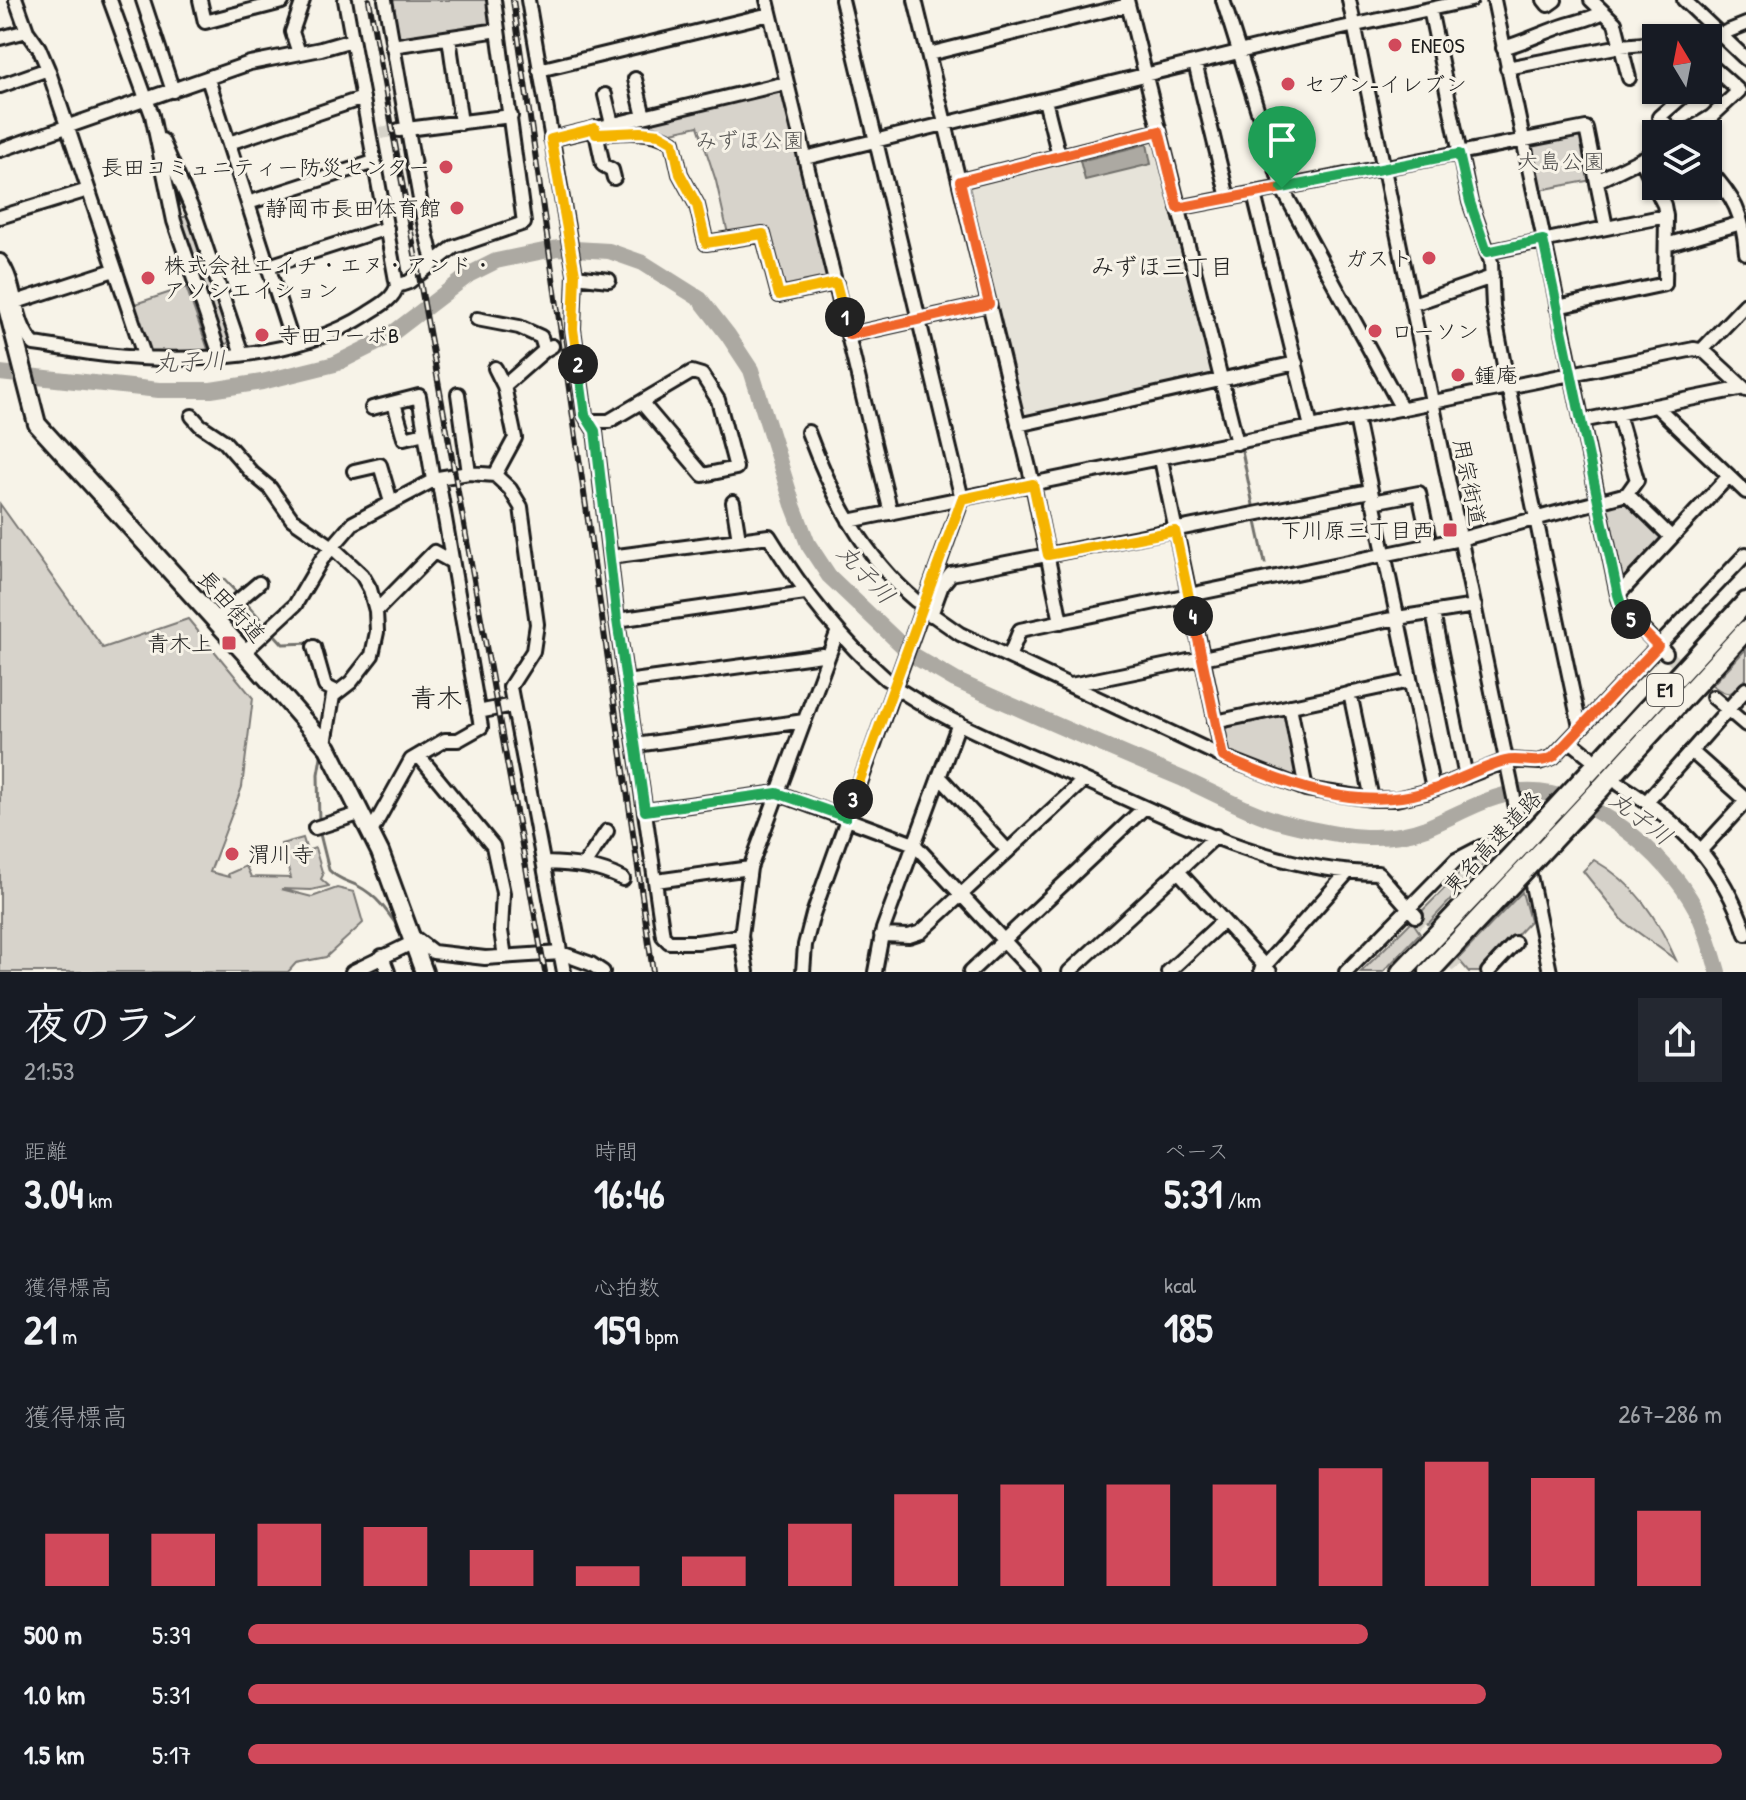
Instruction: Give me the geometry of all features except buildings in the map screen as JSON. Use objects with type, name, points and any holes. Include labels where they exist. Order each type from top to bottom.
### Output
[{"type":"highway","name":"東名高速道路","points":[[1429,972],[1583,779],[1746,602]]},
{"type":"highway","name":"東名高速道路","points":[[1401,972],[1610,786],[1746,630]]},
{"type":"main road","name":"長田街道","points":[[0,280],[32,414],[43,433],[325,744],[371,832],[424,972]]},
{"type":"street","points":[[16,0],[27,31],[48,69],[145,358]]},
{"type":"street","points":[[110,0],[146,101],[196,218],[242,354]]},
{"type":"street","points":[[143,0],[173,91]]},
{"type":"street","points":[[200,0],[205,22],[249,5],[282,1],[299,53]]},
{"type":"street","points":[[292,32],[303,0]]},
{"type":"street","points":[[0,261],[26,334],[34,344],[104,355],[145,358],[242,354],[293,344],[342,327],[387,301],[395,294],[397,286],[374,162],[375,134],[363,98],[345,0]]},
{"type":"street","points":[[385,0],[403,130],[433,261]]},
{"type":"street","points":[[397,286],[409,282],[454,247],[524,223],[494,0]]},
{"type":"street","points":[[528,0],[575,275],[572,344],[588,421],[595,431],[617,620],[663,936],[669,942],[741,936]]},
{"type":"street","points":[[767,0],[891,513]]},
{"type":"street","points":[[803,972],[805,945],[813,914],[962,499],[842,0]]},
{"type":"street","points":[[915,0],[1033,484],[1061,622]]},
{"type":"street","points":[[929,54],[1142,0]]},
{"type":"street","points":[[1223,0],[1282,188],[1402,409]]},
{"type":"street","name":"用宗街道","points":[[1349,0],[1550,972]]},
{"type":"street","points":[[805,158],[1425,6],[1471,0]]},
{"type":"street","points":[[1494,0],[1618,595],[1623,610],[1662,649]]},
{"type":"street","points":[[1544,0],[1548,5],[1555,0]]},
{"type":"street","points":[[1591,0],[1615,23],[1629,78]]},
{"type":"street","points":[[1684,0],[1710,24]]},
{"type":"street","points":[[1128,4],[1237,443]]},
{"type":"street","points":[[1425,6],[1470,202],[1487,252],[1493,307],[1508,387],[1580,727]]},
{"type":"street","points":[[1503,48],[1529,41],[1564,25],[1588,20],[1603,12]]},
{"type":"street","points":[[539,70],[770,14]]},
{"type":"street","points":[[1722,34],[1746,24]]},
{"type":"street","points":[[392,46],[498,30]]},
{"type":"street","points":[[0,38],[27,31]]},
{"type":"street","points":[[1618,31],[1642,38]]},
{"type":"street","points":[[1722,35],[1746,59]]},
{"type":"street","points":[[449,38],[461,123]]},
{"type":"street","points":[[0,150],[250,63],[352,40]]},
{"type":"street","points":[[1507,68],[1642,44]]},
{"type":"street","points":[[1195,63],[1228,198]]},
{"type":"street","points":[[0,86],[48,69]]},
{"type":"street","points":[[1706,120],[1742,95],[1722,78]]},
{"type":"street","points":[[208,79],[293,344]]},
{"type":"street","points":[[635,79],[644,117]]},
{"type":"street","points":[[595,131],[612,124],[786,83]]},
{"type":"street","points":[[605,95],[612,124]]},
{"type":"street","points":[[229,143],[363,98]]},
{"type":"street","points":[[1045,100],[1059,156]]},
{"type":"street","points":[[1662,120],[1659,117],[1674,104]]},
{"type":"street","points":[[152,115],[174,221],[220,355]]},
{"type":"street","points":[[403,130],[511,116]]},
{"type":"street","points":[[1178,208],[1586,128],[1606,227]]},
{"type":"street","points":[[551,139],[595,131],[659,134],[673,142],[680,174],[697,205],[706,243],[763,234],[779,295],[836,283]]},
{"type":"street","points":[[595,131],[603,165],[612,170],[614,178]]},
{"type":"street","points":[[960,181],[1159,131]]},
{"type":"street","points":[[1557,307],[1665,284],[1664,205],[1641,159],[1597,181]]},
{"type":"street","points":[[248,203],[374,162]]},
{"type":"street","points":[[1722,186],[1734,200],[1746,253]]},
{"type":"street","points":[[0,217],[88,190]]},
{"type":"street","points":[[1254,194],[1311,427]]},
{"type":"street","points":[[1487,252],[1666,216]]},
{"type":"street","points":[[1666,245],[1741,223]]},
{"type":"street","points":[[269,266],[387,228]]},
{"type":"street","points":[[16,302],[114,270]]},
{"type":"street","points":[[575,275],[609,280]]},
{"type":"street","points":[[1413,304],[1492,277]]},
{"type":"street","points":[[849,335],[989,304]]},
{"type":"street","points":[[1702,350],[1746,304]]},
{"type":"street","points":[[477,319],[519,327],[541,337],[548,348],[504,386]]},
{"type":"street","points":[[849,521],[1694,349],[1702,350],[1745,389]]},
{"type":"street","points":[[1018,425],[1296,363]]},
{"type":"street","points":[[495,368],[504,386],[515,438],[495,475]]},
{"type":"street","points":[[588,421],[609,421],[641,402],[692,372],[702,375],[718,400],[736,468],[703,475],[641,402]]},
{"type":"street","points":[[1581,421],[1745,389]]},
{"type":"street","points":[[458,394],[469,473]]},
{"type":"street","points":[[371,832],[411,760],[445,740],[458,740],[481,727],[419,396],[372,408]]},
{"type":"street","points":[[394,403],[404,438],[425,433]]},
{"type":"street","points":[[1656,406],[1746,492]]},
{"type":"street","points":[[1009,657],[1020,630],[1460,539],[1627,494],[1637,480],[1618,414]]},
{"type":"street","points":[[192,416],[224,441],[270,488],[292,519],[331,546],[362,575],[370,589],[377,632],[372,655],[351,682],[333,696],[325,744]]},
{"type":"street","points":[[1356,418],[1433,789]]},
{"type":"street","points":[[808,432],[849,521],[877,562],[916,601]]},
{"type":"street","points":[[1161,459],[1223,757]]},
{"type":"street","points":[[354,471],[380,465],[391,502]]},
{"type":"street","points":[[244,652],[295,605],[331,546],[353,523],[435,479],[469,473],[495,475],[510,489],[521,507],[537,624],[533,651],[510,687],[564,972]]},
{"type":"street","points":[[1618,595],[1729,476]]},
{"type":"street","points":[[1430,545],[1419,493],[1371,497],[951,574],[942,585],[930,614],[960,634],[1223,757],[1306,789],[1372,799],[1396,799],[1466,777],[1546,760],[1662,649],[1746,554]]},
{"type":"street","points":[[1627,494],[1671,537]]},
{"type":"street","points":[[733,502],[739,539]]},
{"type":"street","points":[[610,557],[769,536],[805,593],[837,633],[886,679]]},
{"type":"street","points":[[376,611],[434,552],[452,562]]},
{"type":"street","points":[[215,620],[259,583]]},
{"type":"street","points":[[617,620],[805,593]]},
{"type":"street","points":[[1071,685],[1397,618],[1475,606]]},
{"type":"street","points":[[1433,613],[1466,777]]},
{"type":"street","points":[[747,972],[741,936],[750,868],[837,633]]},
{"type":"street","points":[[314,647],[325,686],[337,692]]},
{"type":"street","points":[[626,682],[822,655],[828,657]]},
{"type":"street","points":[[1215,722],[1410,681]]},
{"type":"street","points":[[1647,801],[1746,689]]},
{"type":"street","points":[[901,691],[959,723],[1144,808],[1216,836],[1310,866],[1378,873],[1412,911]]},
{"type":"street","points":[[1350,693],[1372,799]]},
{"type":"street","points":[[1713,697],[1746,725]]},
{"type":"street","points":[[478,712],[513,705]]},
{"type":"street","points":[[1290,706],[1306,789]]},
{"type":"street","points":[[636,745],[804,721]]},
{"type":"street","points":[[875,972],[881,935],[959,723]]},
{"type":"street","points":[[1569,740],[1589,756]]},
{"type":"street","points":[[1691,751],[1746,800],[1701,850]]},
{"type":"street","points":[[419,756],[493,846],[503,893],[501,931],[505,957]]},
{"type":"street","points":[[939,776],[1008,851]]},
{"type":"street","points":[[881,935],[909,936],[921,932],[1084,780]]},
{"type":"street","points":[[1610,786],[1647,801],[1701,850],[1743,912],[1746,934]]},
{"type":"street","points":[[645,811],[777,793],[914,844],[1033,972]]},
{"type":"street","points":[[970,972],[1144,808]]},
{"type":"street","points":[[319,827],[362,813]]},
{"type":"street","points":[[584,865],[607,831]]},
{"type":"street","points":[[1069,972],[1216,836]]},
{"type":"street","points":[[1346,972],[1412,911],[1465,853],[1523,837]]},
{"type":"street","points":[[544,863],[584,865],[623,879]]},
{"type":"street","points":[[656,881],[750,868]]},
{"type":"street","points":[[1178,871],[1264,970],[1348,872]]},
{"type":"street","points":[[1168,972],[1223,921]]},
{"type":"street","points":[[352,972],[413,938],[433,952],[475,958],[561,953],[603,972]]},
{"type":"street","points":[[1488,972],[1515,943]]},
{"type":"street","points":[[382,956],[388,972]]},
{"type":"shaded area","points":[[1154,135],[1214,380],[1024,421],[1019,418],[963,183]]},
{"type":"shaded area","points":[[1147,144],[1151,164],[1085,180],[1080,161]]},
{"type":"green space","points":[[390,0],[489,0],[494,24],[397,40]]},
{"type":"green space","name":"みずほ公園","points":[[785,89],[831,279],[781,290],[766,231],[728,234],[716,181],[698,126],[668,133],[622,126]]},
{"type":"green space","name":"大島公園","points":[[1582,132],[1592,180],[1540,190],[1530,143]]},
{"type":"green space","points":[[191,217],[232,337],[227,344],[222,343],[179,220]]},
{"type":"green space","points":[[186,287],[209,352],[145,354],[129,306]]},
{"type":"green space","points":[[1626,499],[1667,537],[1621,581],[1605,506]]},
{"type":"green space","points":[[0,504],[103,648],[188,619],[253,698],[242,787],[210,872],[229,877],[228,874],[246,866],[251,877],[291,878],[281,844],[303,838],[307,851],[315,848],[323,875],[321,879],[329,886],[311,890],[281,889],[312,897],[337,888],[354,892],[363,923],[326,957],[296,963],[288,972],[0,972]]},
{"type":"green space","points":[[1746,649],[1746,679],[1730,693],[1712,685]]},
{"type":"green space","points":[[1284,712],[1287,714],[1301,778],[1298,781],[1226,754],[1219,728],[1223,725]]},
{"type":"green space","points":[[1483,858],[1487,861],[1428,924],[1420,913],[1468,865]]},
{"type":"green space","points":[[1594,860],[1621,879],[1643,902],[1676,960],[1624,922],[1583,871]]},
{"type":"green space","points":[[1522,892],[1530,921],[1482,972],[1469,972],[1458,959]]},
{"type":"green space","points":[[1412,921],[1420,933],[1383,972],[1361,972]]},
{"type":"waterway","name":"丸子川","points":[[0,373],[159,390],[211,390],[262,382],[335,364],[385,339],[470,274],[496,261],[558,248],[609,251],[643,263],[700,299],[728,335],[751,370],[808,544],[829,576],[912,655],[955,680],[1250,810],[1306,828],[1341,835],[1392,836],[1426,828],[1486,801],[1510,794],[1547,793],[1573,800],[1623,828],[1666,867],[1696,909],[1718,972]]},
{"type":"waterway","points":[[1242,451],[1254,510]]},
{"type":"waterway","points":[[1255,517],[1265,563]]},
{"type":"waterway","points":[[224,579],[238,594]]},
{"type":"waterway","points":[[244,601],[266,625]]},
{"type":"waterway","points":[[274,634],[283,644],[313,643]]},
{"type":"waterway","points":[[323,659],[330,682]]},
{"type":"waterway","points":[[319,823],[318,774],[322,751]]},
{"type":"waterway","points":[[319,830],[329,870],[372,895],[402,933]]},
{"type":"tunnel","points":[[380,133],[399,130]]},
{"type":"tunnel","points":[[552,346],[568,345]]},
{"type":"tunnel","points":[[1666,653],[1713,697]]},
{"type":"tunnel","points":[[1416,916],[1461,972]]},
{"type":"railway","points":[[369,0],[545,972]]},
{"type":"railway","points":[[513,0],[653,972]]},
{"type":"place","name":"ENEOS","points":[[1395,45]]},
{"type":"place","name":"セブン-イレブン","points":[[1288,84]]},
{"type":"place","name":"長田コミュニティー防災センター","points":[[446,167]]},
{"type":"place","name":"静岡市長田体育館","points":[[457,208]]},
{"type":"place","name":"ガスト","points":[[1429,258]]},
{"type":"place","name":"株式会社エイチ・エヌ・アンド・ アソシエイション","points":[[148,278]]},
{"type":"place","name":"ローソン","points":[[1375,331]]},
{"type":"place","name":"寺田コーポB","points":[[262,335]]},
{"type":"place","name":"鍾庵","points":[[1458,375]]},
{"type":"place","name":"下川原三丁目西","points":[[1450,530]]},
{"type":"place","name":"青木上","points":[[229,643]]},
{"type":"place","name":"渭川寺","points":[[232,854]]},
{"type":"district","name":"みずほ三丁目","points":[[1162,267]]},
{"type":"district","name":"青木","points":[[436,698]]},
{"type":"route","points":[[595,128],[596,134],[641,132],[659,134],[673,142],[680,174],[697,205],[706,243],[763,234],[779,295],[836,283],[849,335],[989,304],[960,181],[1159,131],[1178,208],[1282,188],[1459,154],[1470,202],[1487,252],[1543,240],[1618,595],[1623,610],[1658,646],[1553,757],[1539,762],[1508,760],[1426,792],[1396,799],[1372,799],[1306,789],[1223,757],[1175,531],[1048,555],[1033,484],[962,499],[846,817],[777,793],[645,811],[617,620],[595,431],[585,415],[573,329],[575,274],[551,139],[595,128]]}]
